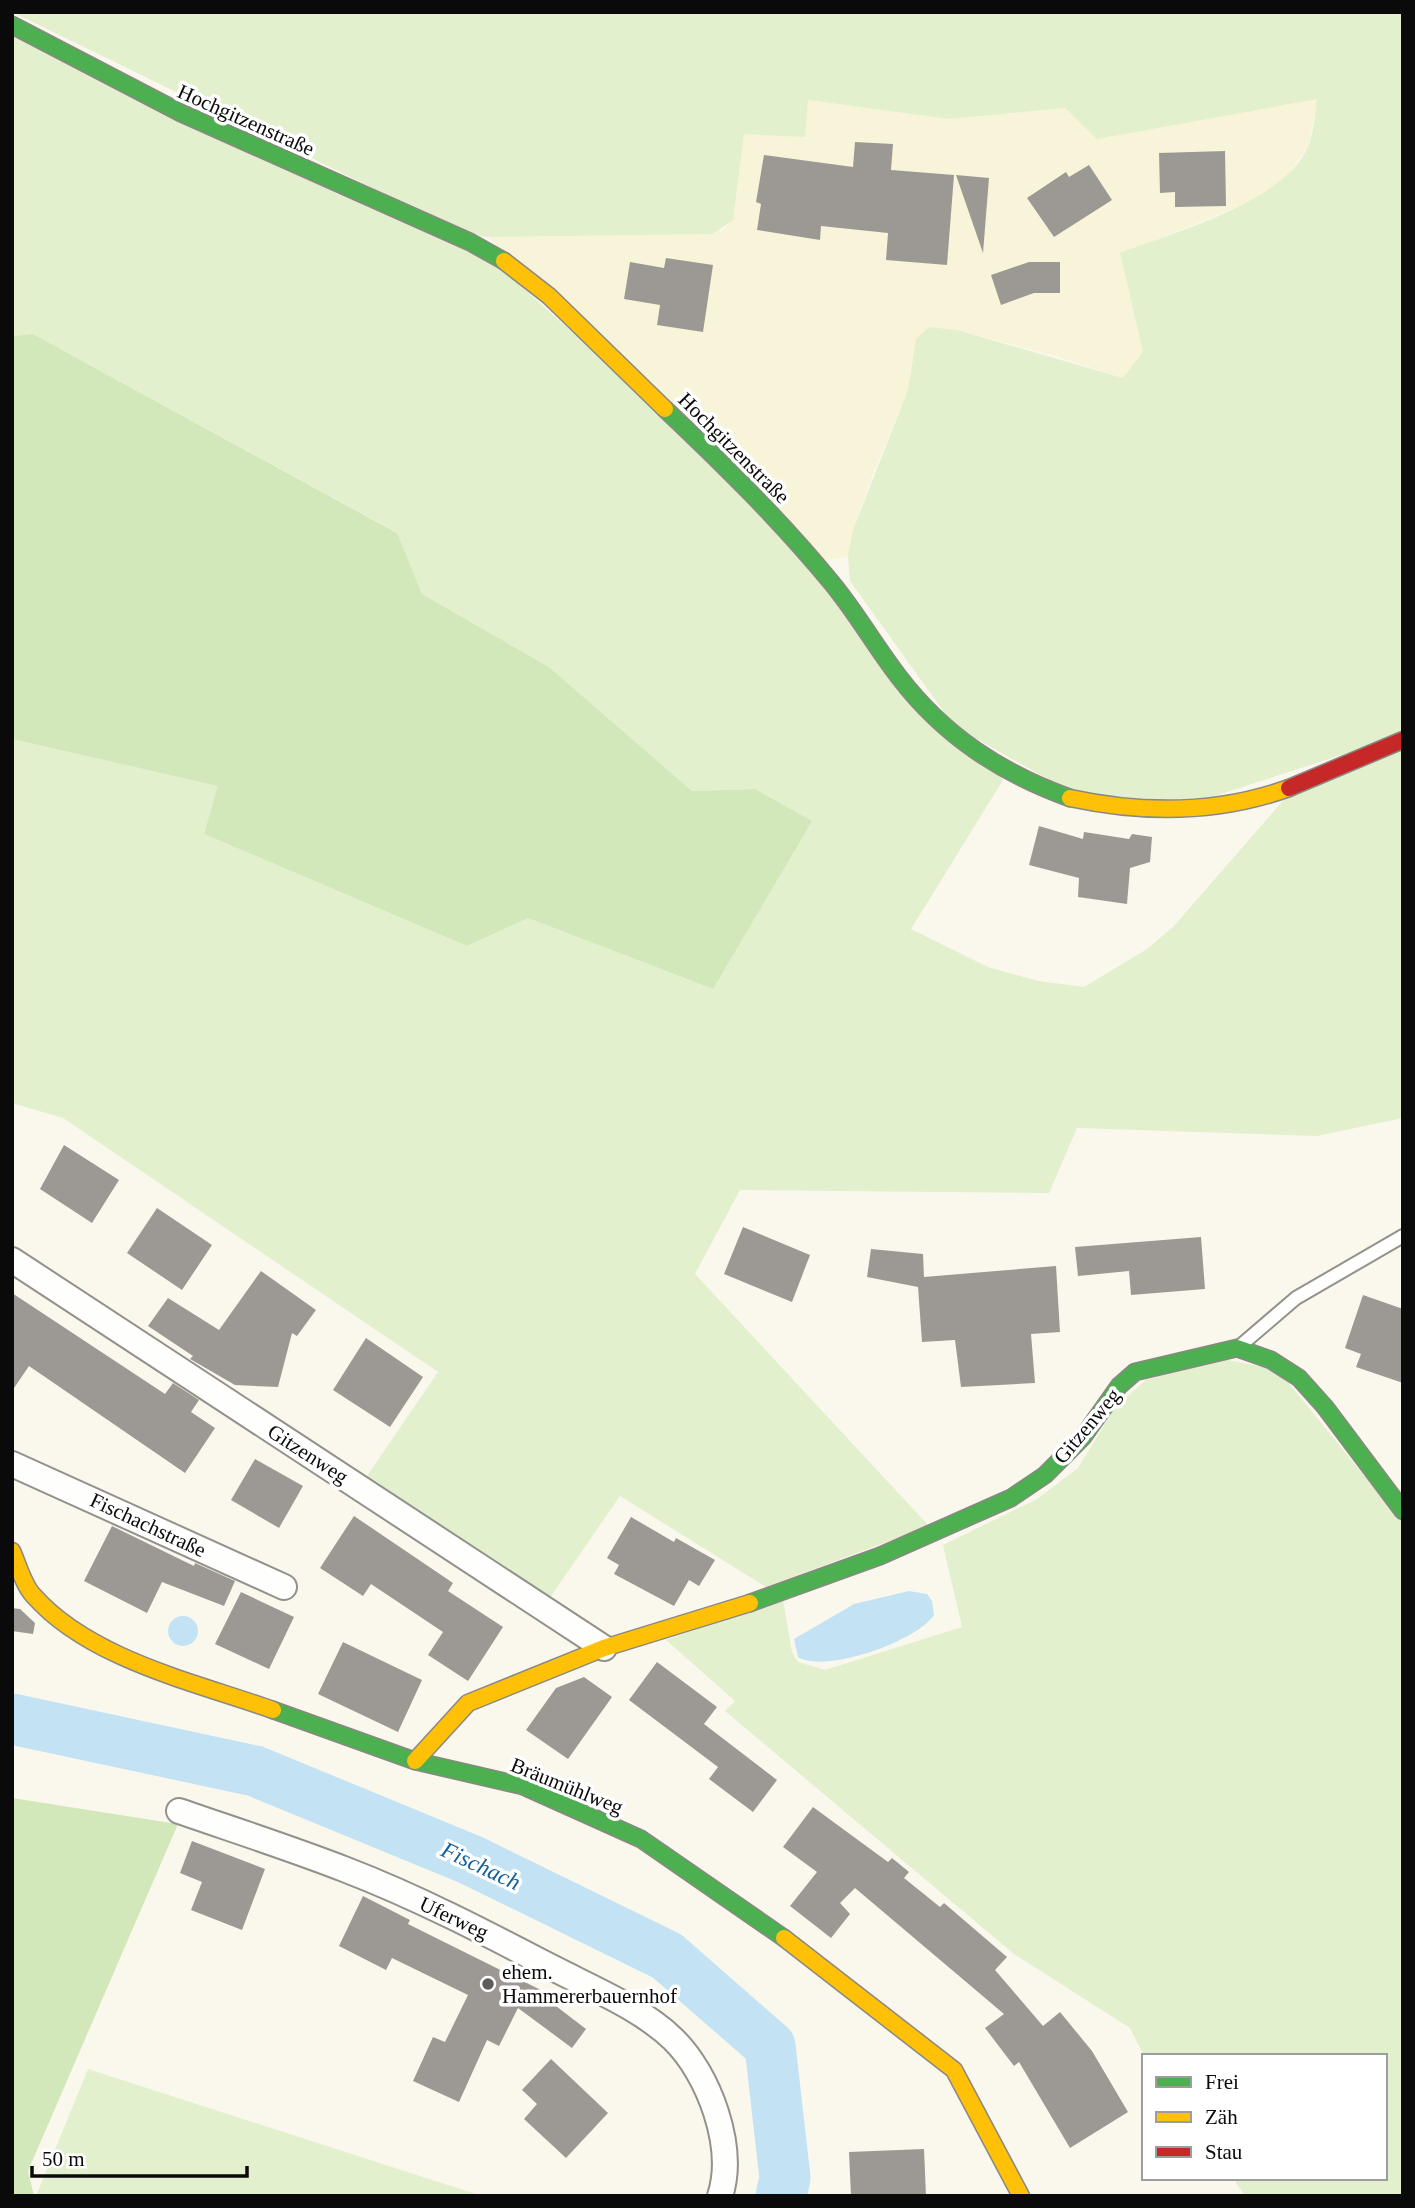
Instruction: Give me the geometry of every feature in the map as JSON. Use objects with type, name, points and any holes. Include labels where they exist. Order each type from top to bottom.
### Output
[{"type":"street","name":"Hochgitzenstraße","points":[[12,25],[120,85],[197,122],[378,201],[509,264],[719,459],[835,586],[891,668],[925,708],[960,741],[1002,771],[1062,796],[1102,807],[1145,811],[1185,810],[1245,801],[1298,785],[1403,740]]},
{"type":"street","name":"Gitzenweg","points":[[12,1260],[604,1648]]},
{"type":"street","points":[[1237,1348],[1271,1360],[1299,1378],[1325,1407],[1403,1511]]},
{"type":"street","name":"Gitzenweg","points":[[415,1761],[468,1703],[604,1648],[790,1590],[902,1546],[1011,1498],[1045,1475],[1083,1437],[1119,1386],[1135,1372],[1237,1348]]},
{"type":"street","name":"Fischachstraße","points":[[12,1464],[284,1587]]},
{"type":"street","name":"Bräumühlweg","points":[[12,1551],[31,1593],[85,1639],[113,1653],[415,1761],[523,1786],[640,1839],[809,1955],[954,2070],[1021,2196]]},
{"type":"street","name":"Uferweg","points":[[179,1811],[345,1869],[471,1925],[591,1987],[652,2024],[673,2039],[693,2063],[712,2103],[723,2147],[723,2185],[720,2196]]},
{"type":"lane","points":[[1237,1348],[1296,1298],[1403,1236]]},
{"type":"shaded area","points":[[1318,99],[1308,147],[1286,177],[1258,199],[1120,254],[1143,353],[1123,378],[1056,356],[957,330],[929,327],[913,355],[908,390],[870,481],[853,530],[848,556],[810,564],[488,237],[713,234],[723,230],[733,219],[744,134],[807,100],[949,119],[1065,108]]},
{"type":"green space","points":[[12,12],[1403,12],[1403,735],[1190,804],[1083,799],[954,726],[850,581],[848,556],[853,530],[908,390],[916,339],[929,327],[957,330],[1123,378],[1143,352],[1120,253],[1225,213],[1276,184],[1295,167],[1308,147],[1317,99],[1097,139],[1065,108],[949,119],[808,100],[805,137],[744,134],[733,220],[713,234],[488,237],[467,234]]},
{"type":"green space","points":[[12,30],[493,261],[715,461],[1003,780],[911,929],[988,967],[1038,981],[1084,987],[1147,949],[1174,926],[1287,796],[1403,749],[1403,1118],[1317,1136],[1077,1128],[1049,1193],[740,1190],[695,1274],[929,1526],[766,1587],[620,1496],[547,1602],[365,1479],[438,1372],[63,1118],[12,1103],[12,739],[219,786],[204,834],[467,946],[528,918],[713,989],[755,789],[692,791],[549,667],[422,594],[396,532],[33,334],[12,336]]},
{"type":"green space","points":[[33,334],[397,533],[422,594],[549,667],[692,791],[755,789],[812,821],[713,989],[528,918],[467,946],[204,834],[218,786],[12,739],[12,336]]},
{"type":"green space","points":[[1223,1359],[1278,1370],[1403,1523],[1403,2196],[1245,2196],[1234,2180],[1387,2180],[1387,2054],[1143,2054],[1130,2028],[1014,1954],[725,1711],[735,1701],[666,1640],[783,1600],[792,1652],[798,1662],[825,1670],[962,1627],[943,1545],[1037,1499],[1078,1468],[1116,1406],[1146,1380]]},
{"type":"green space","points":[[12,1798],[178,1824],[28,2171],[34,2196],[12,2196]]},
{"type":"green space","points":[[88,2069],[482,2196],[36,2196]]},
{"type":"water","points":[[909,1591],[927,1594],[932,1601],[934,1615],[909,1635],[870,1652],[848,1658],[811,1661],[798,1657],[794,1639],[854,1604]]},
{"type":"water","points":[[183,1616],[194,1620],[198,1631],[194,1642],[183,1646],[172,1642],[168,1631],[172,1620]]},
{"type":"building","points":[[855,142],[893,144],[891,170],[954,175],[947,265],[886,260],[888,233],[821,226],[820,240],[757,230],[761,204],[756,202],[764,155],[853,167]]},
{"type":"building","points":[[1225,151],[1226,206],[1175,207],[1175,192],[1160,193],[1159,153]]},
{"type":"building","points":[[1089,165],[1112,200],[1054,237],[1027,198],[1066,172],[1069,177]]},
{"type":"building","points":[[956,175],[989,178],[983,253]]},
{"type":"building","points":[[666,258],[713,265],[703,332],[657,325],[660,305],[624,299],[630,262],[664,268]]},
{"type":"building","points":[[1029,262],[1060,262],[1060,293],[1034,293],[1001,305],[991,275]]},
{"type":"building","points":[[1039,826],[1083,839],[1084,832],[1129,839],[1132,834],[1152,837],[1150,862],[1130,868],[1127,904],[1078,897],[1079,878],[1029,865]]},
{"type":"building","points":[[64,1145],[119,1180],[92,1223],[40,1189]]},
{"type":"building","points":[[157,1208],[212,1245],[182,1290],[127,1253]]},
{"type":"building","points":[[743,1227],[810,1255],[792,1302],[724,1274]]},
{"type":"building","points":[[1201,1237],[1205,1289],[1131,1295],[1129,1271],[1078,1276],[1075,1247]]},
{"type":"building","points":[[871,1249],[923,1254],[924,1277],[1056,1266],[1060,1332],[1031,1334],[1035,1383],[961,1387],[955,1340],[922,1342],[918,1287],[867,1277]]},
{"type":"building","points":[[261,1271],[316,1310],[297,1336],[292,1333],[278,1387],[235,1385],[190,1359],[193,1356],[148,1326],[168,1298],[219,1330]]},
{"type":"building","points":[[12,1293],[165,1394],[173,1383],[199,1400],[191,1412],[215,1428],[185,1473],[29,1366],[12,1391]]},
{"type":"building","points":[[1363,1295],[1403,1309],[1403,1383],[1356,1367],[1361,1354],[1345,1348]]},
{"type":"building","points":[[366,1338],[423,1377],[390,1427],[333,1390]]},
{"type":"building","points":[[255,1459],[303,1486],[279,1528],[231,1500]]},
{"type":"building","points":[[354,1516],[453,1583],[448,1591],[503,1627],[468,1681],[428,1655],[443,1632],[371,1584],[363,1596],[320,1568]]},
{"type":"building","points":[[631,1517],[674,1542],[676,1538],[715,1560],[699,1586],[689,1580],[674,1606],[614,1574],[619,1565],[607,1558]]},
{"type":"building","points":[[112,1526],[194,1566],[195,1563],[235,1581],[224,1606],[162,1582],[147,1613],[84,1581]]},
{"type":"building","points":[[241,1592],[294,1617],[269,1669],[215,1644]]},
{"type":"building","points":[[12,1608],[20,1609],[35,1623],[33,1634],[12,1631]]},
{"type":"building","points":[[343,1642],[422,1680],[398,1732],[318,1694]]},
{"type":"building","points":[[657,1662],[717,1707],[704,1724],[777,1780],[753,1812],[709,1779],[718,1767],[629,1700]]},
{"type":"building","points":[[584,1677],[612,1697],[568,1759],[526,1730],[556,1688]]},
{"type":"building","points":[[813,1807],[888,1862],[892,1858],[909,1872],[904,1878],[940,1907],[944,1903],[1007,1957],[995,1970],[1043,2026],[1060,2012],[1092,2051],[1128,2112],[1070,2148],[1019,2062],[1014,2066],[985,2028],[1004,2014],[855,1888],[840,1903],[850,1914],[831,1938],[790,1906],[817,1872],[783,1847]]},
{"type":"building","points":[[192,1841],[265,1869],[242,1930],[191,1910],[202,1882],[180,1873]]},
{"type":"building","points":[[363,1896],[410,1920],[408,1924],[555,1997],[552,2003],[586,2029],[572,2048],[518,2008],[499,2046],[487,2040],[459,2102],[413,2081],[433,2037],[445,2042],[468,1995],[392,1958],[386,1970],[339,1946]]},
{"type":"building","points":[[551,2059],[608,2113],[566,2158],[524,2119],[537,2104],[522,2090]]},
{"type":"building","points":[[924,2149],[926,2196],[851,2196],[849,2152]]},
{"type":"waterway","name":"Fischach","points":[[12,1719],[255,1771],[471,1860],[667,1956],[770,2046],[785,2178],[781,2196]]},
{"type":"traffic: fast","points":[[12,25],[181,113],[470,242],[504,261]]},
{"type":"traffic: fast","points":[[665,409],[751,493],[812,559],[849,605],[899,677],[935,717],[955,735],[997,764],[1070,798]]},
{"type":"traffic: fast","points":[[750,1603],[880,1556],[1011,1498],[1045,1475],[1083,1437],[1119,1386],[1135,1372],[1237,1348],[1271,1360],[1299,1378],[1325,1407],[1403,1511]]},
{"type":"traffic: fast","points":[[273,1710],[415,1761],[523,1786],[641,1839],[784,1938]]},
{"type":"traffic: slow","points":[[504,261],[549,296],[665,409]]},
{"type":"traffic: slow","points":[[1070,798],[1125,807],[1180,809],[1235,803],[1289,788]]},
{"type":"traffic: slow","points":[[12,1551],[33,1595],[56,1617],[83,1636],[144,1666],[273,1710]]},
{"type":"traffic: slow","points":[[415,1761],[468,1703],[604,1648],[750,1603]]},
{"type":"traffic: slow","points":[[784,1938],[954,2070],[1021,2196]]},
{"type":"traffic: jam","points":[[1289,788],[1403,740]]},
{"type":"place","name":"ehem. Hammererbauernhof","points":[[488,1984]]}]
